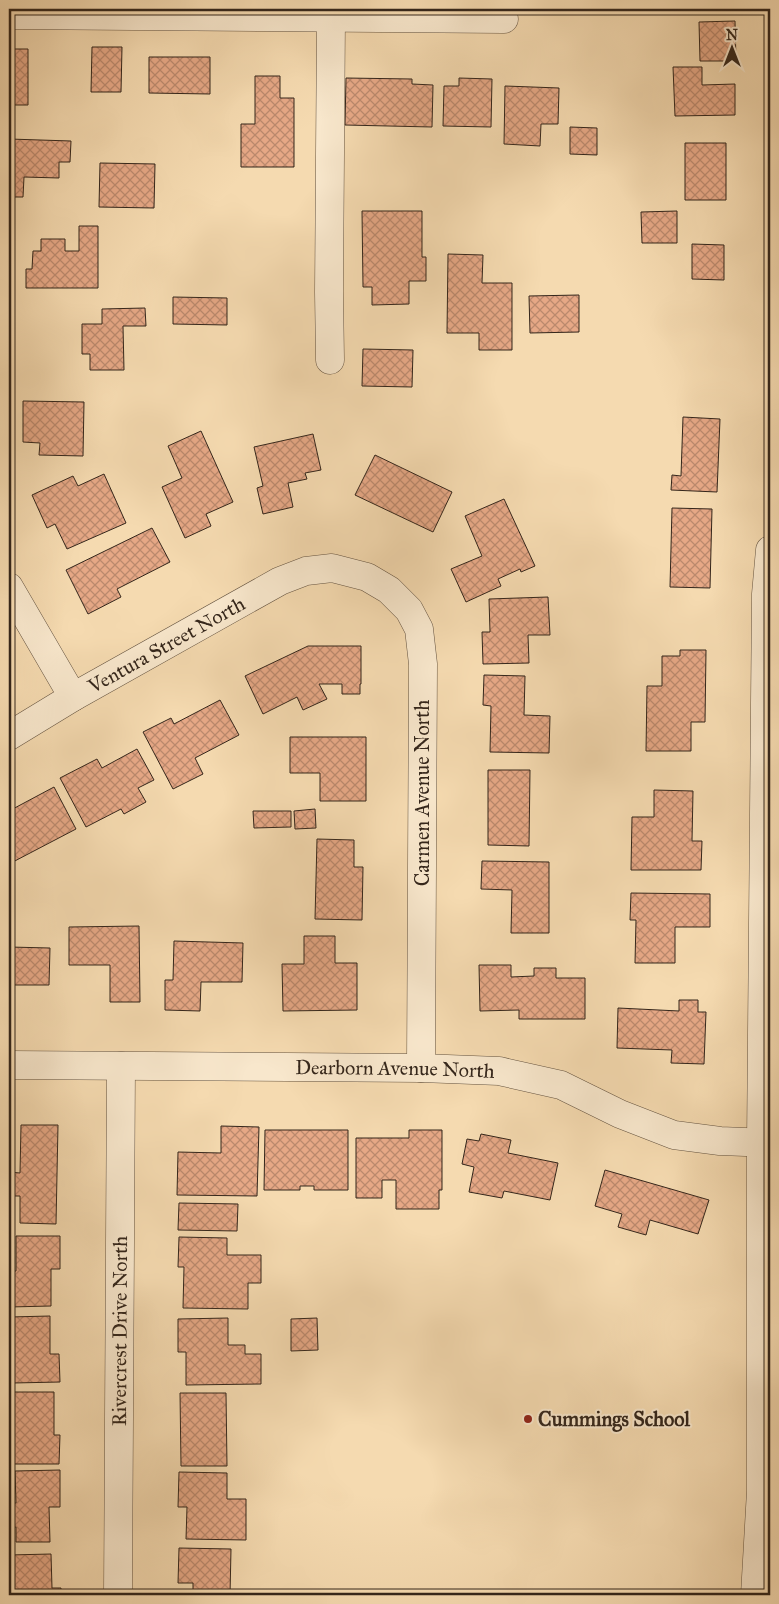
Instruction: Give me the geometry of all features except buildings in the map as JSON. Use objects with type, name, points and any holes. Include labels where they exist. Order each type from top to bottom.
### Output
[{"type":"street","points":[[9,15],[504,19]]},
{"type":"street","points":[[330,360],[331,18]]},
{"type":"street","points":[[755,1595],[761,1491],[766,1142],[768,737],[766,594],[770,561]]},
{"type":"street","name":"Ventura Street North","points":[[9,736],[72,697],[280,581],[306,571],[332,568]]},
{"type":"street","name":"Carmen Avenue North","points":[[332,568],[366,577],[389,590],[409,610],[419,629],[423,664],[421,1068]]},
{"type":"street","points":[[9,587],[72,697]]},
{"type":"street","name":"Dearborn Avenue North","points":[[9,1065],[421,1068],[499,1071],[560,1086],[620,1114],[674,1135],[720,1141],[766,1142]]},
{"type":"street","name":"Rivercrest Drive North","points":[[118,1595],[121,1066]]},
{"type":"place","name":"Cummings School","points":[[528,1419]]}]
